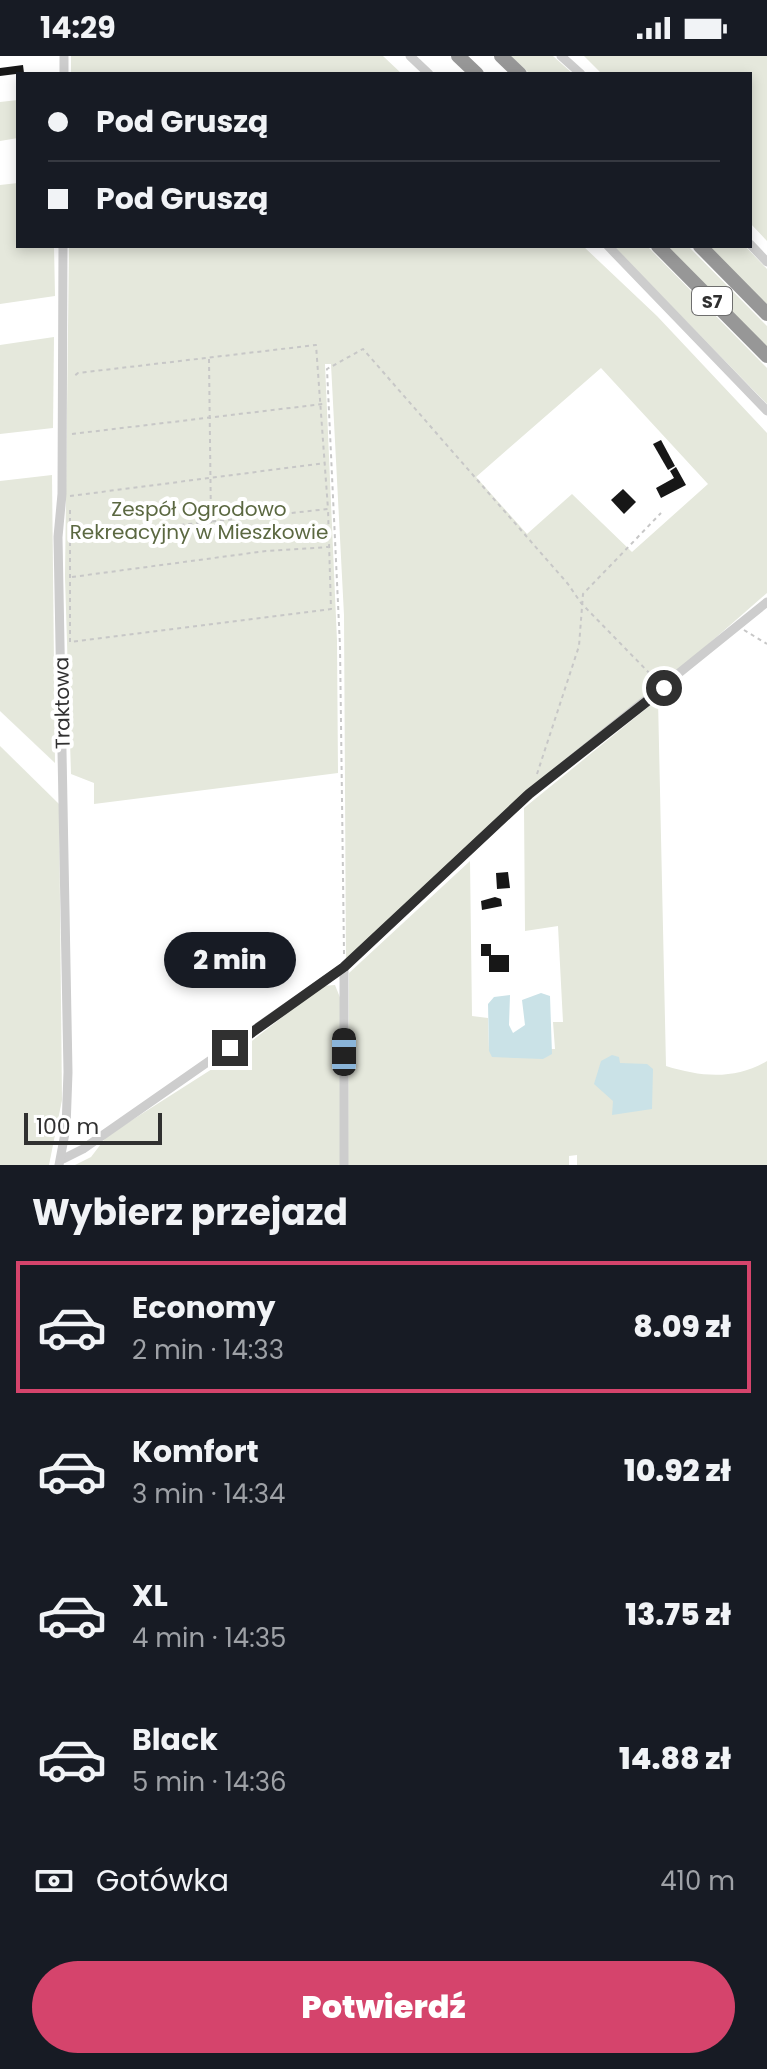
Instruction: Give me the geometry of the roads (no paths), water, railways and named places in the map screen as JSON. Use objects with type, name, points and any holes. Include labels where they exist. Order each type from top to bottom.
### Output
[{"type":"highway","points":[[458,56],[475,72]]},
{"type":"highway","points":[[501,56],[518,72]]},
{"type":"highway","name":"S7","points":[[660,248],[767,356]]},
{"type":"highway","name":"S7","points":[[702,248],[767,314]]},
{"type":"street","points":[[410,56],[427,72]]},
{"type":"street","points":[[561,56],[579,72]]},
{"type":"street","points":[[752,246],[767,262]]},
{"type":"street","name":"Traktowa","points":[[61,1162],[68,1072],[58,537],[62,494],[63,248]]},
{"type":"street","points":[[610,248],[767,411]]},
{"type":"street","points":[[61,1162],[344,967],[529,794],[767,602]]},
{"type":"street","points":[[344,967],[344,1165]]},
{"type":"water","points":[[541,993],[550,996],[552,1054],[543,1059],[492,1057],[489,1051],[488,1004],[494,997],[510,995],[509,1025],[513,1033],[525,1025],[522,1000]]},
{"type":"water","points":[[612,1055],[619,1057],[620,1063],[647,1064],[653,1069],[652,1109],[612,1115],[613,1101],[594,1084],[601,1061]]},
{"type":"park label","name":"Zespół Ogrodowo Rekreacyjny w Mieszkowie","points":[[199,520]]}]
